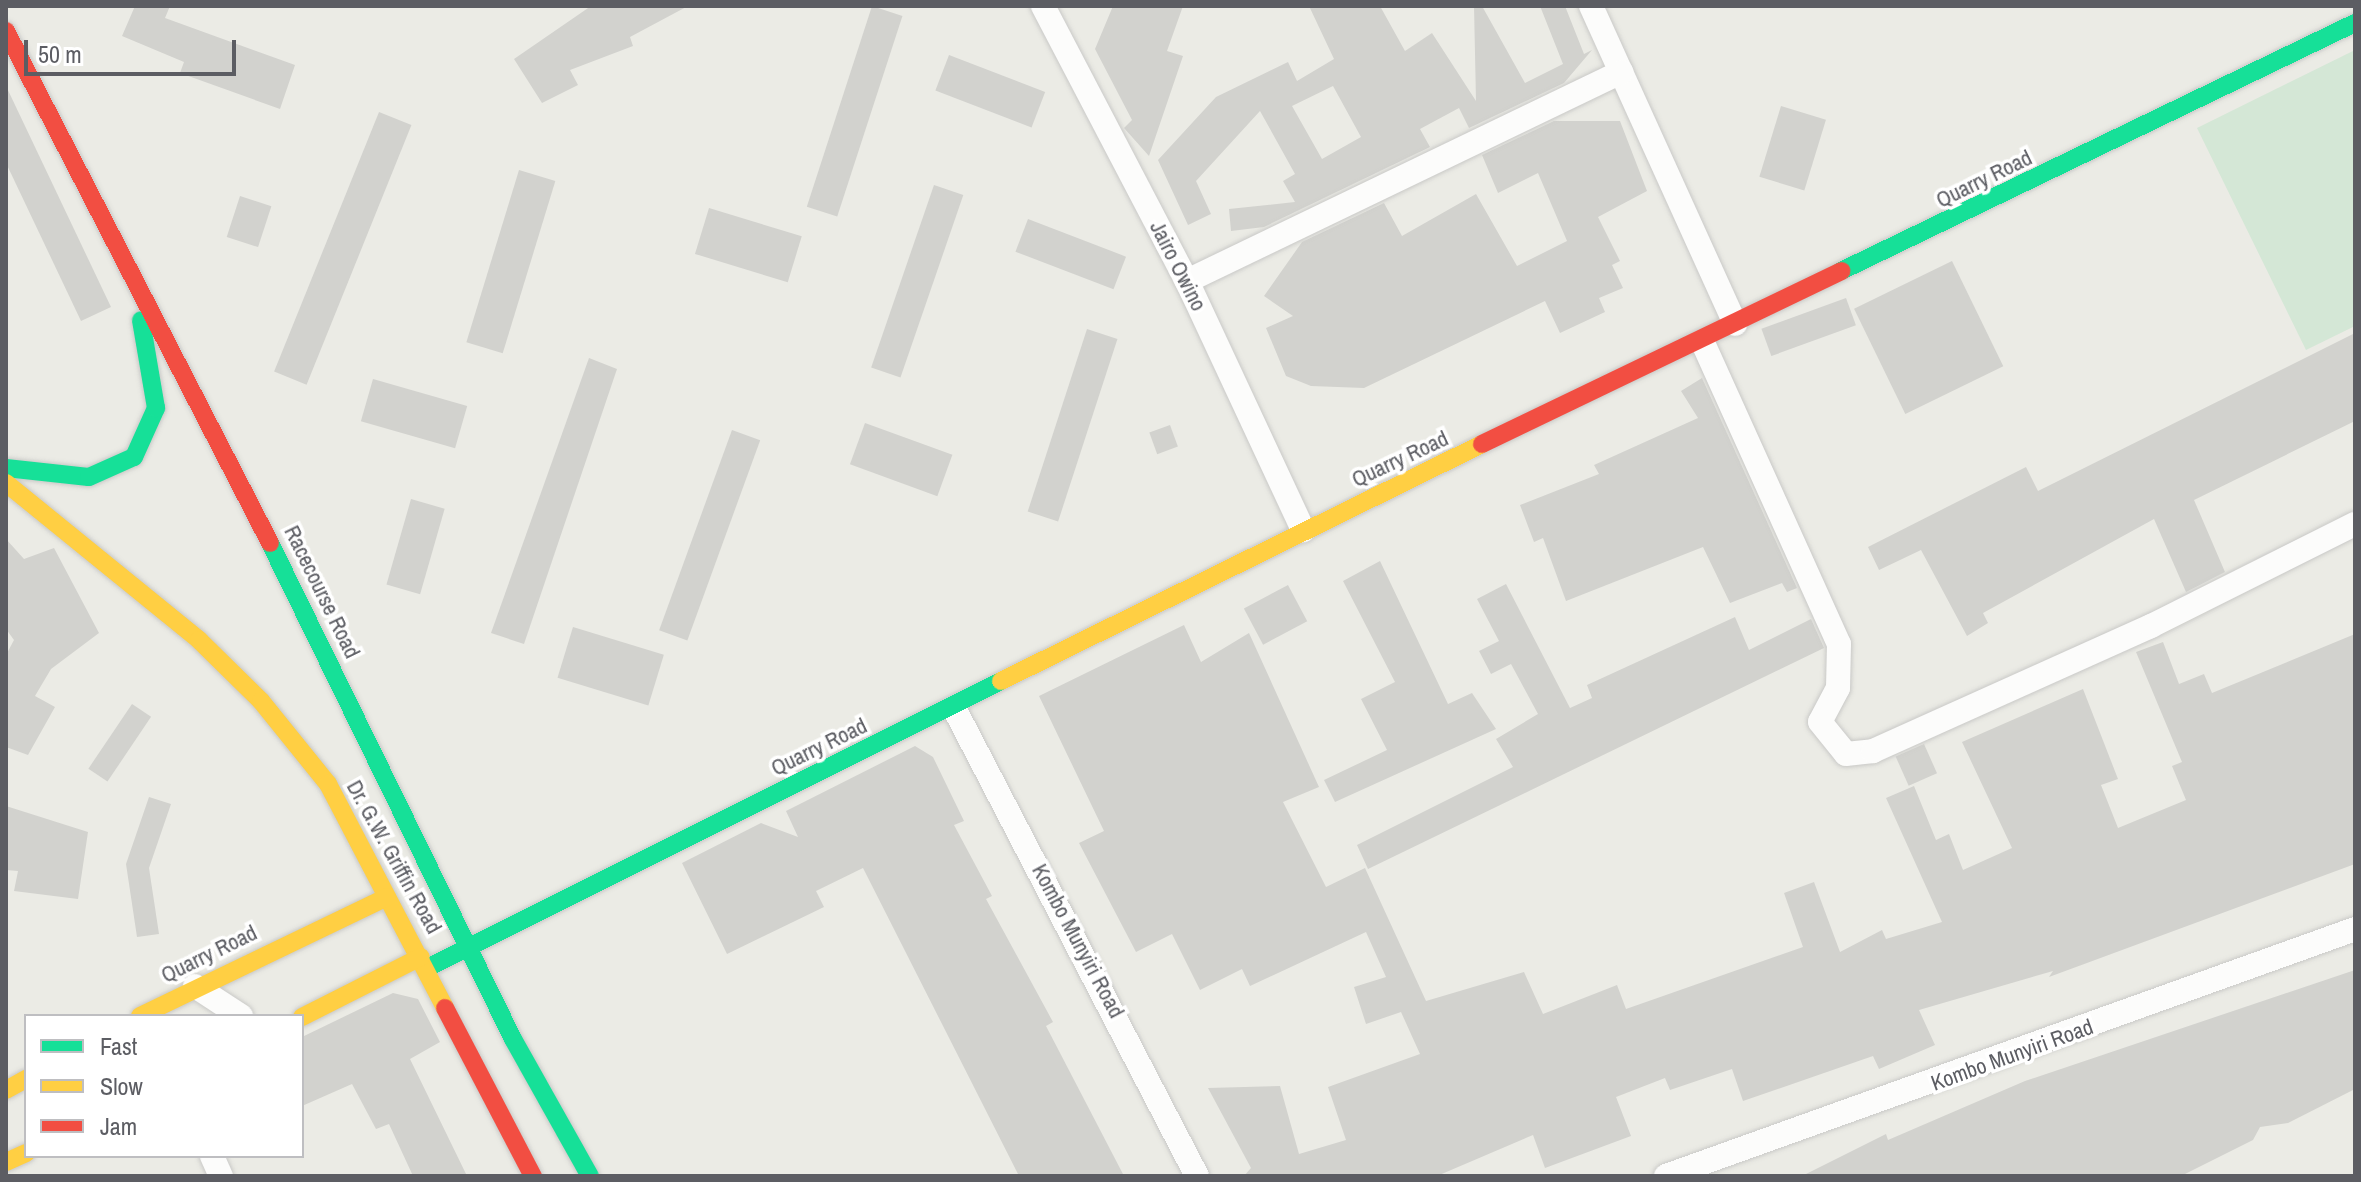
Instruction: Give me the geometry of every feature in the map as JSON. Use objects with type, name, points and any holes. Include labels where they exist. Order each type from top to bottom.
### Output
[{"type":"main road","name":"Quarry Road","points":[[424,962],[468,944],[954,708],[1303,530],[1703,343],[1735,324],[2355,23]]},
{"type":"main road","name":"Racecourse Road","points":[[6,31],[137,292],[247,495],[468,944],[590,1176]]},
{"type":"main road","points":[[6,468],[89,477],[134,457],[156,408],[137,292]]},
{"type":"main road","name":"Dr. G.W. Griffin Road","points":[[6,483],[199,640],[261,701],[328,784],[424,962],[533,1176]]},
{"type":"main road","name":"Quarry Road","points":[[144,1014],[195,986],[387,897]]},
{"type":"main road","points":[[304,1016],[424,962]]},
{"type":"main road","points":[[6,1090],[24,1080]]},
{"type":"street","name":"Jairo Owino","points":[[1043,6],[1187,281],[1303,530]]},
{"type":"street","points":[[1591,6],[1735,324]]},
{"type":"street","points":[[1187,281],[1621,72]]},
{"type":"street","points":[[1703,343],[1839,644],[1838,688],[1820,722],[1846,754],[1873,751],[2040,676],[2355,524]]},
{"type":"street","name":"Kombo Munyiri Road","points":[[954,708],[1197,1176]]},
{"type":"street","name":"Kombo Munyiri Road","points":[[1666,1176],[2355,929]]},
{"type":"street","points":[[195,986],[238,1014]]},
{"type":"green space","points":[[2355,50],[2355,326],[2306,350],[2197,128]]},
{"type":"building","points":[[135,6],[170,6],[165,18],[295,65],[280,109],[180,73],[184,62],[122,36]]},
{"type":"building","points":[[591,6],[688,6],[630,37],[633,46],[570,70],[578,85],[542,103],[514,59]]},
{"type":"building","points":[[872,6],[902,16],[837,217],[807,207]]},
{"type":"building","points":[[1113,6],[1183,6],[1167,51],[1183,56],[1149,156],[1124,128],[1132,120],[1095,49]]},
{"type":"building","points":[[1309,6],[1380,6],[1405,51],[1432,33],[1476,101],[1474,6],[1482,6],[1525,83],[1563,64],[1540,6],[1565,6],[1584,54],[1592,50],[1564,83],[1469,128],[1459,108],[1420,129],[1430,147],[1264,227],[1231,231],[1229,209],[1295,202],[1283,181],[1295,174],[1260,111],[1196,181],[1211,214],[1188,225],[1158,160],[1216,97],[1288,62],[1297,81],[1334,59]],"holes":[[[1333,86],[1361,137],[1322,159],[1292,106]]]},
{"type":"building","points":[[949,55],[1045,92],[1032,127],[935,90]]},
{"type":"building","points":[[6,86],[111,307],[81,321],[6,163]]},
{"type":"building","points":[[1781,106],[1826,120],[1804,191],[1759,177]]},
{"type":"building","points":[[379,112],[411,125],[307,385],[274,372]]},
{"type":"building","points":[[1554,121],[1620,121],[1647,191],[1598,217],[1620,261],[1612,265],[1623,288],[1599,298],[1605,312],[1560,333],[1545,301],[1364,388],[1311,386],[1286,376],[1266,328],[1293,316],[1264,296],[1302,242],[1384,203],[1402,236],[1476,194],[1517,266],[1567,241],[1538,173],[1498,193],[1482,155]]},
{"type":"building","points":[[519,170],[555,181],[503,353],[466,342]]},
{"type":"building","points":[[934,185],[963,195],[900,378],[871,367]]},
{"type":"building","points":[[240,196],[271,206],[258,247],[227,237]]},
{"type":"building","points":[[709,208],[802,236],[788,282],[695,254]]},
{"type":"building","points":[[1028,219],[1126,257],[1113,289],[1015,252]]},
{"type":"building","points":[[1952,261],[2003,366],[1905,414],[1854,309]]},
{"type":"building","points":[[1846,298],[1856,325],[1771,356],[1761,329]]},
{"type":"building","points":[[1087,329],[1117,339],[1058,521],[1028,512]]},
{"type":"building","points":[[2355,333],[2355,421],[2194,500],[2225,572],[2186,592],[2154,519],[1983,613],[1988,623],[1967,636],[1921,550],[1879,570],[1868,547],[2026,467],[2038,491]]},
{"type":"building","points":[[589,358],[617,369],[524,644],[491,633]]},
{"type":"building","points":[[1702,378],[1797,588],[1787,592],[1782,583],[1730,603],[1703,547],[1566,601],[1543,538],[1534,542],[1520,505],[1599,474],[1594,465],[1698,418],[1681,391]]},
{"type":"building","points":[[373,379],[467,406],[455,448],[361,421]]},
{"type":"building","points":[[865,423],[952,455],[937,496],[850,464]]},
{"type":"building","points":[[1170,425],[1178,447],[1157,454],[1149,433]]},
{"type":"building","points":[[732,430],[760,440],[687,640],[659,630]]},
{"type":"building","points":[[411,499],[445,509],[420,594],[386,585]]},
{"type":"building","points":[[6,539],[24,559],[54,548],[99,633],[51,669],[35,696],[55,707],[28,755],[6,747],[6,655],[14,640],[6,629]]},
{"type":"building","points":[[1380,561],[1448,704],[1472,693],[1496,729],[1335,802],[1324,780],[1387,750],[1361,699],[1395,682],[1343,581]]},
{"type":"building","points":[[1506,584],[1570,708],[1592,698],[1587,685],[1735,617],[1749,650],[1811,619],[1824,648],[1368,869],[1357,845],[1513,767],[1496,739],[1538,714],[1511,664],[1491,674],[1479,651],[1499,641],[1477,599]]},
{"type":"building","points":[[1288,585],[1307,621],[1263,645],[1244,608]]},
{"type":"building","points":[[1184,625],[1201,662],[1249,633],[1319,787],[1283,802],[1326,887],[1365,868],[1426,1001],[1524,972],[1543,1014],[1617,985],[1626,1009],[1803,947],[1784,893],[1814,882],[1840,952],[1882,930],[1886,939],[1942,922],[1886,798],[1914,786],[1936,840],[1949,834],[1963,870],[2012,848],[1962,742],[2083,689],[2118,779],[2101,785],[2118,828],[2186,800],[2172,766],[2182,762],[2136,652],[2163,642],[2179,684],[2204,674],[2212,693],[2355,634],[2355,864],[2049,977],[2053,971],[1919,1010],[1935,1045],[1879,1069],[1873,1056],[1743,1101],[1732,1069],[1670,1090],[1665,1078],[1616,1097],[1631,1136],[1545,1168],[1533,1135],[1437,1176],[1244,1176],[1251,1168],[1208,1088],[1280,1086],[1299,1154],[1346,1140],[1328,1087],[1420,1054],[1401,1012],[1366,1024],[1354,987],[1386,977],[1366,932],[1250,986],[1242,969],[1200,990],[1172,934],[1136,952],[1079,843],[1104,831],[1039,696]]},
{"type":"building","points":[[573,627],[664,655],[648,705],[558,678]]},
{"type":"building","points":[[132,704],[151,717],[107,782],[88,769]]},
{"type":"building","points":[[1924,744],[1937,773],[1909,786],[1896,757]]},
{"type":"building","points":[[915,746],[933,757],[964,821],[954,825],[992,896],[986,899],[1053,1022],[1046,1026],[1124,1176],[1019,1176],[863,868],[816,891],[824,907],[727,954],[682,863],[761,823],[798,837],[786,811]]},
{"type":"building","points":[[149,797],[171,804],[149,868],[159,934],[137,937],[126,864]]},
{"type":"building","points":[[6,806],[88,832],[78,899],[14,891],[18,871],[6,870]]},
{"type":"building","points":[[2355,970],[2355,1089],[2288,1123],[2260,1127],[2253,1140],[2181,1176],[1802,1176],[1886,1134],[1888,1140],[2025,1081]]},
{"type":"building","points":[[393,993],[418,999],[440,1042],[410,1059],[467,1176],[413,1176],[389,1124],[376,1129],[352,1084],[304,1105],[304,1036]]},
{"type":"traffic: fast","points":[[1841,271],[2355,23]]},
{"type":"traffic: fast","points":[[6,468],[89,477],[134,457],[156,408],[141,320]]},
{"type":"traffic: fast","points":[[270,543],[513,1039],[590,1176]]},
{"type":"traffic: fast","points":[[427,968],[1001,681]]},
{"type":"traffic: slow","points":[[1001,681],[1482,444]]},
{"type":"traffic: slow","points":[[6,483],[199,640],[261,701],[328,784],[445,1008]]},
{"type":"traffic: slow","points":[[144,1014],[387,897]]},
{"type":"traffic: slow","points":[[304,1016],[421,957]]},
{"type":"traffic: slow","points":[[6,1090],[24,1080]]},
{"type":"traffic: slow","points":[[6,1162],[24,1154]]},
{"type":"traffic: jam","points":[[6,31],[270,543]]},
{"type":"traffic: jam","points":[[1482,444],[1841,271]]},
{"type":"traffic: jam","points":[[445,1008],[533,1176]]}]
